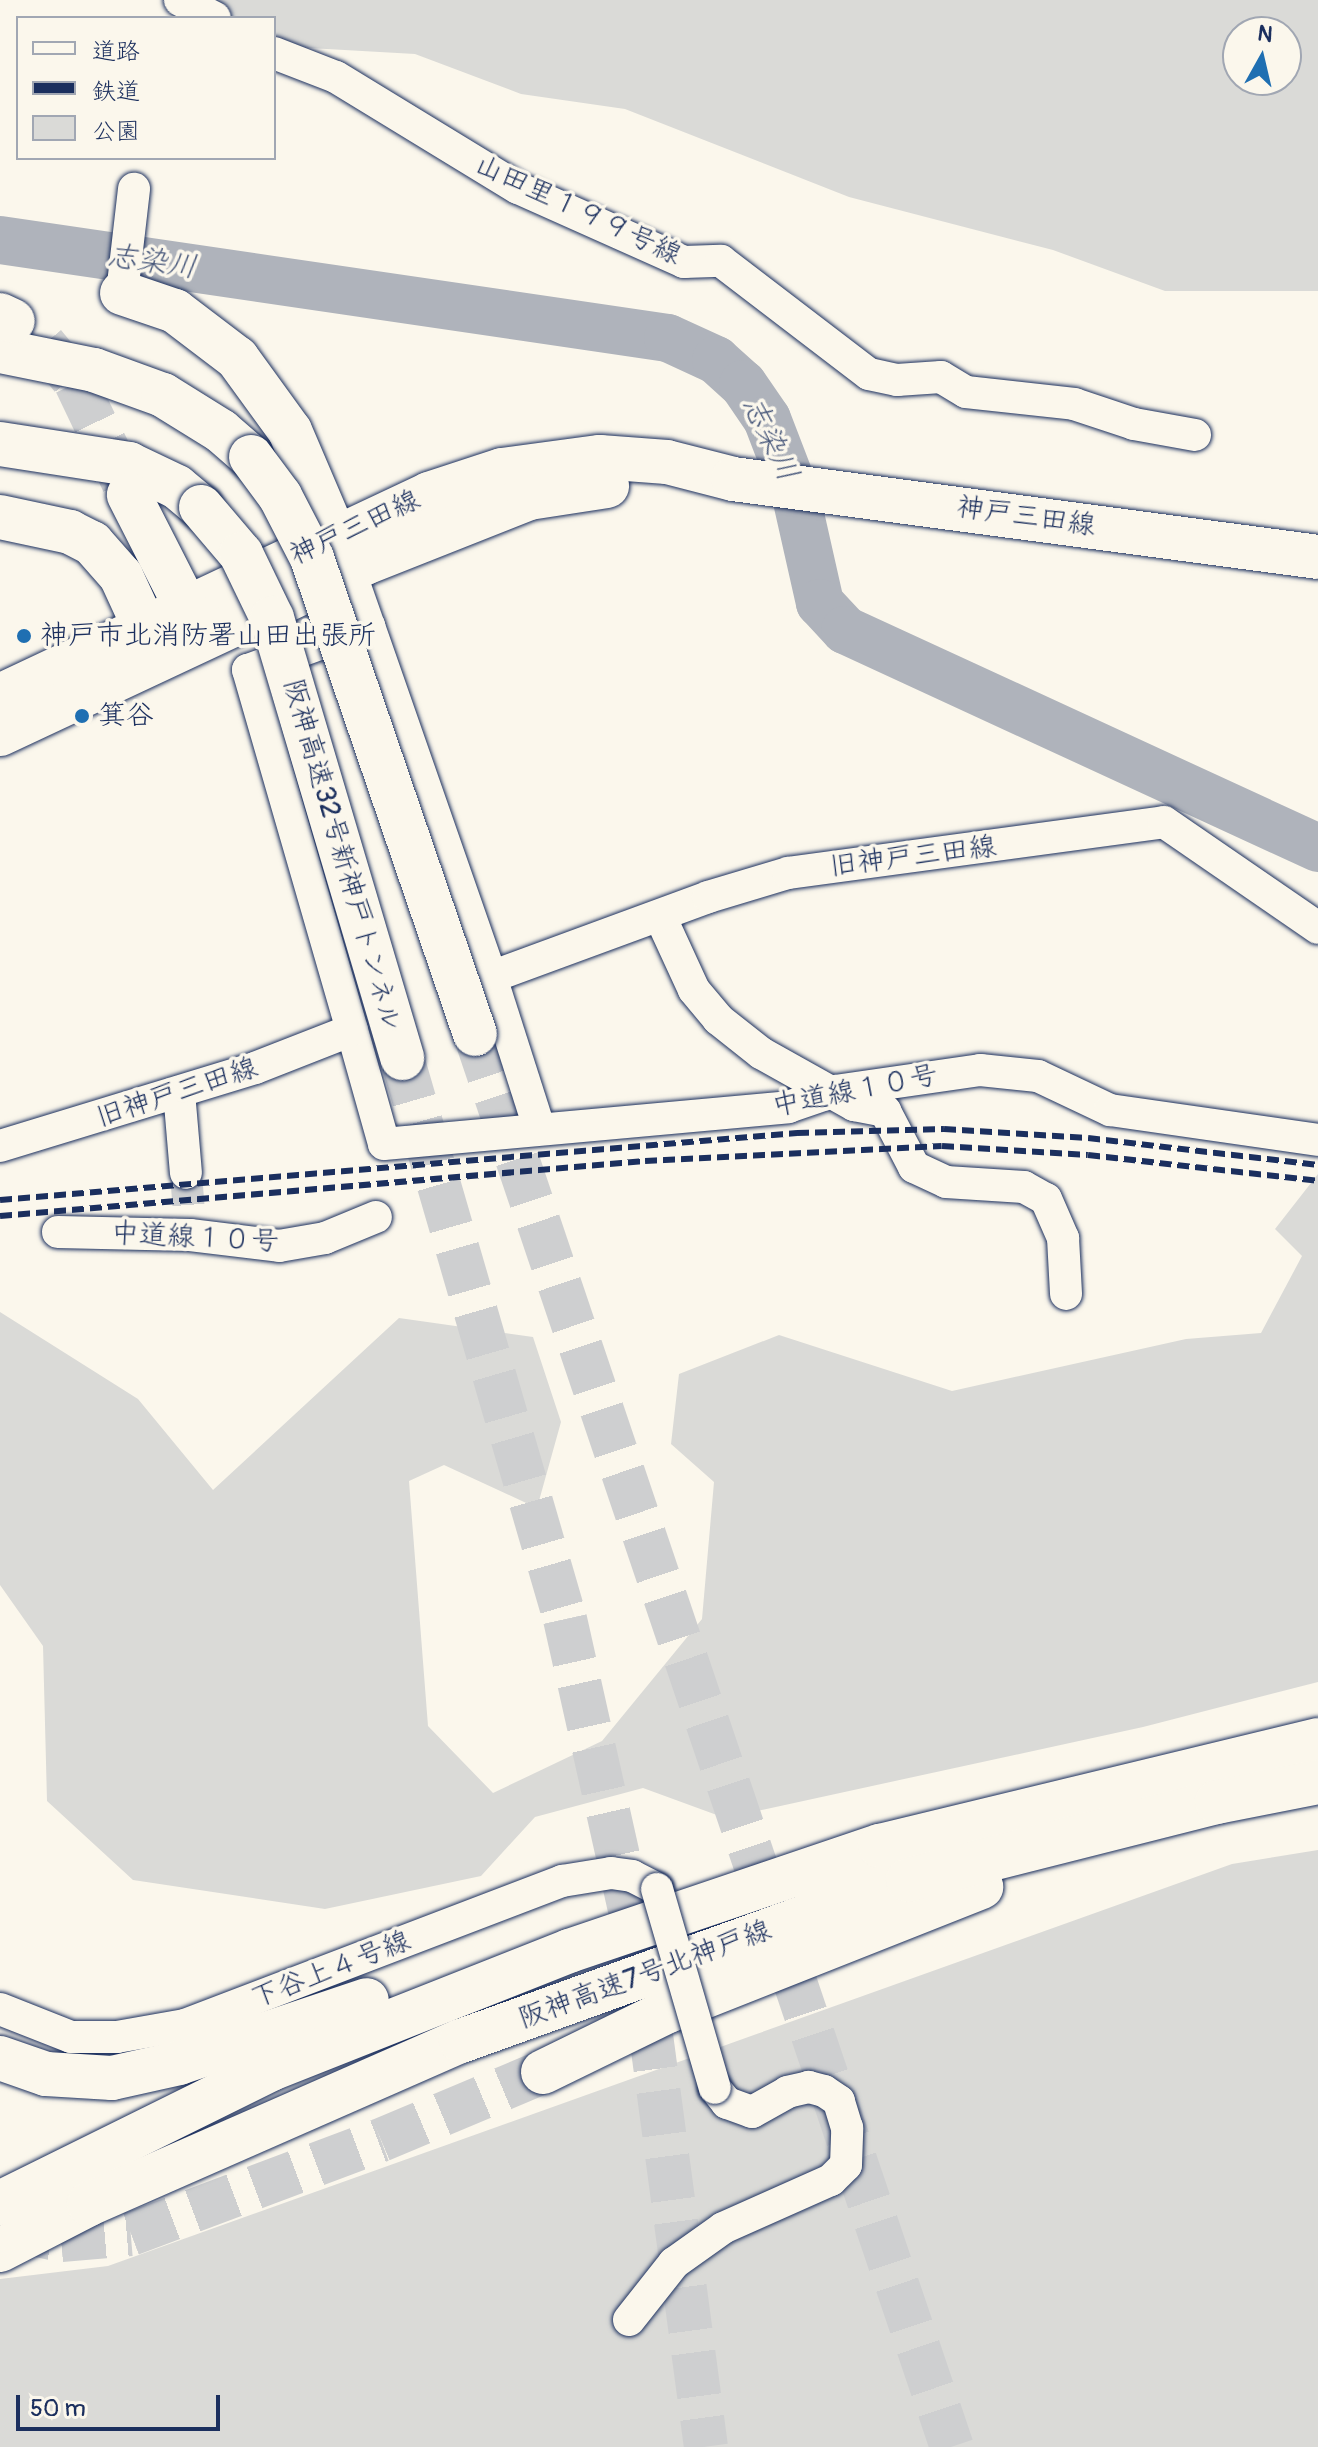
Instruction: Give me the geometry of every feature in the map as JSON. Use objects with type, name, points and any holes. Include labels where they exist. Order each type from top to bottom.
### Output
[{"type":"main road","points":[[122,293],[175,311],[237,358],[290,431],[340,553]]},
{"type":"main road","points":[[4,329],[94,370],[163,395],[221,431],[251,457],[280,496],[312,558],[475,1034]]},
{"type":"main road","name":"阪神高速32号新神戸トンネル","points":[[0,444],[129,464],[177,487],[201,507],[241,554],[272,618],[402,1058]]},
{"type":"main road","name":"神戸三田線","points":[[184,627],[233,621],[340,553],[464,481],[550,462],[600,457],[667,462],[733,479],[1318,557]]},
{"type":"main road","points":[[0,696],[144,626],[184,627],[129,495]]},
{"type":"main road","points":[[0,517],[70,532],[92,543],[121,576],[144,626]]},
{"type":"main road","name":"神戸三田線","points":[[0,734],[184,627],[340,553]]},
{"type":"main road","name":"阪神高速7号北神戸線","points":[[0,2203],[271,2069],[390,2019],[569,1951],[880,1846],[1318,1740]]},
{"type":"main road","name":"阪神高速7号北神戸線","points":[[0,2250],[89,2204],[461,2041],[908,1880],[1217,1802],[1318,1782]]},
{"type":"main road","points":[[543,2072],[668,2011],[932,1905],[1217,1802]]},
{"type":"main road","points":[[0,2058],[46,2074],[81,2078],[145,2073],[772,1865],[880,1846]]},
{"type":"street","points":[[180,0],[211,16]]},
{"type":"street","name":"山田里１９９号線","points":[[276,54],[336,77],[518,188],[684,262],[721,261],[869,374],[897,380],[941,377],[966,392],[1062,401],[1134,424],[1195,435]]},
{"type":"street","points":[[122,293],[134,189]]},
{"type":"street","points":[[340,553],[369,626],[491,977],[539,1127]]},
{"type":"street","points":[[233,621],[352,1030]]},
{"type":"street","points":[[248,670],[369,626]]},
{"type":"street","name":"旧神戸三田線","points":[[491,977],[788,873],[1164,822],[1318,928]]},
{"type":"street","points":[[660,916],[694,990],[718,1019],[761,1053],[835,1091],[854,1105],[885,1111],[914,1167],[946,1182],[1024,1187],[1046,1199],[1063,1238],[1066,1294]]},
{"type":"street","name":"旧神戸三田線","points":[[0,1146],[179,1092],[352,1030]]},
{"type":"street","name":"中道線１０号","points":[[352,1030],[384,1144],[539,1127],[788,1107],[835,1091],[939,1073],[1038,1076],[1110,1110],[1318,1140]]},
{"type":"street","points":[[179,1092],[186,1173]]},
{"type":"street","name":"中道線１０号","points":[[58,1232],[190,1224],[279,1246],[325,1238],[376,1217]]},
{"type":"street","name":"下谷上４号線","points":[[0,2009],[71,2037],[117,2037],[185,2025],[562,1881],[611,1873],[657,1889],[715,2088],[727,2103],[752,2112],[788,2092],[809,2087],[824,2091],[839,2101],[847,2128],[846,2165],[831,2180],[723,2228],[674,2263],[629,2320]]},
{"type":"green space","points":[[206,0],[1318,0],[1318,291],[1165,291],[1053,250],[849,197],[625,109],[521,94],[415,54],[276,46],[276,16],[229,16]]},
{"type":"green space","points":[[1318,1174],[1318,1682],[1143,1727],[725,1818],[643,1788],[535,1817],[481,1876],[325,1909],[133,1880],[47,1801],[43,1646],[0,1585],[0,1312],[138,1399],[213,1490],[399,1318],[533,1337],[561,1422],[537,1508],[444,1465],[409,1481],[428,1726],[493,1793],[602,1741],[702,1619],[714,1482],[671,1444],[679,1374],[779,1335],[952,1391],[1186,1339],[1261,1333],[1302,1256],[1275,1229]]},
{"type":"green space","points":[[1318,1850],[1318,2447],[0,2447],[0,2279],[108,2266],[1232,1864]]},
{"type":"waterway","name":"志染川","points":[[0,240],[668,338],[716,360],[743,384],[767,419],[795,492],[820,603],[845,630],[1318,848]]},
{"type":"tunnel","points":[[44,344],[76,383],[128,492]]},
{"type":"tunnel","points":[[475,1034],[952,2447]]},
{"type":"tunnel","points":[[402,1058],[565,1619],[641,1960],[706,2447]]},
{"type":"tunnel","points":[[186,1173],[189,1213]]},
{"type":"tunnel","points":[[9,2229],[61,2240],[131,2234],[381,2140],[543,2072]]},
{"type":"railway","points":[[0,1200],[797,1133],[944,1129],[1088,1138],[1318,1165]]},
{"type":"railway","points":[[0,1216],[645,1161],[942,1146],[1088,1155],[1318,1181]]},
{"type":"place","name":"神戸市北消防署山田出張所","points":[[24,636]]},
{"type":"place","name":"箕谷","points":[[82,716]]}]
